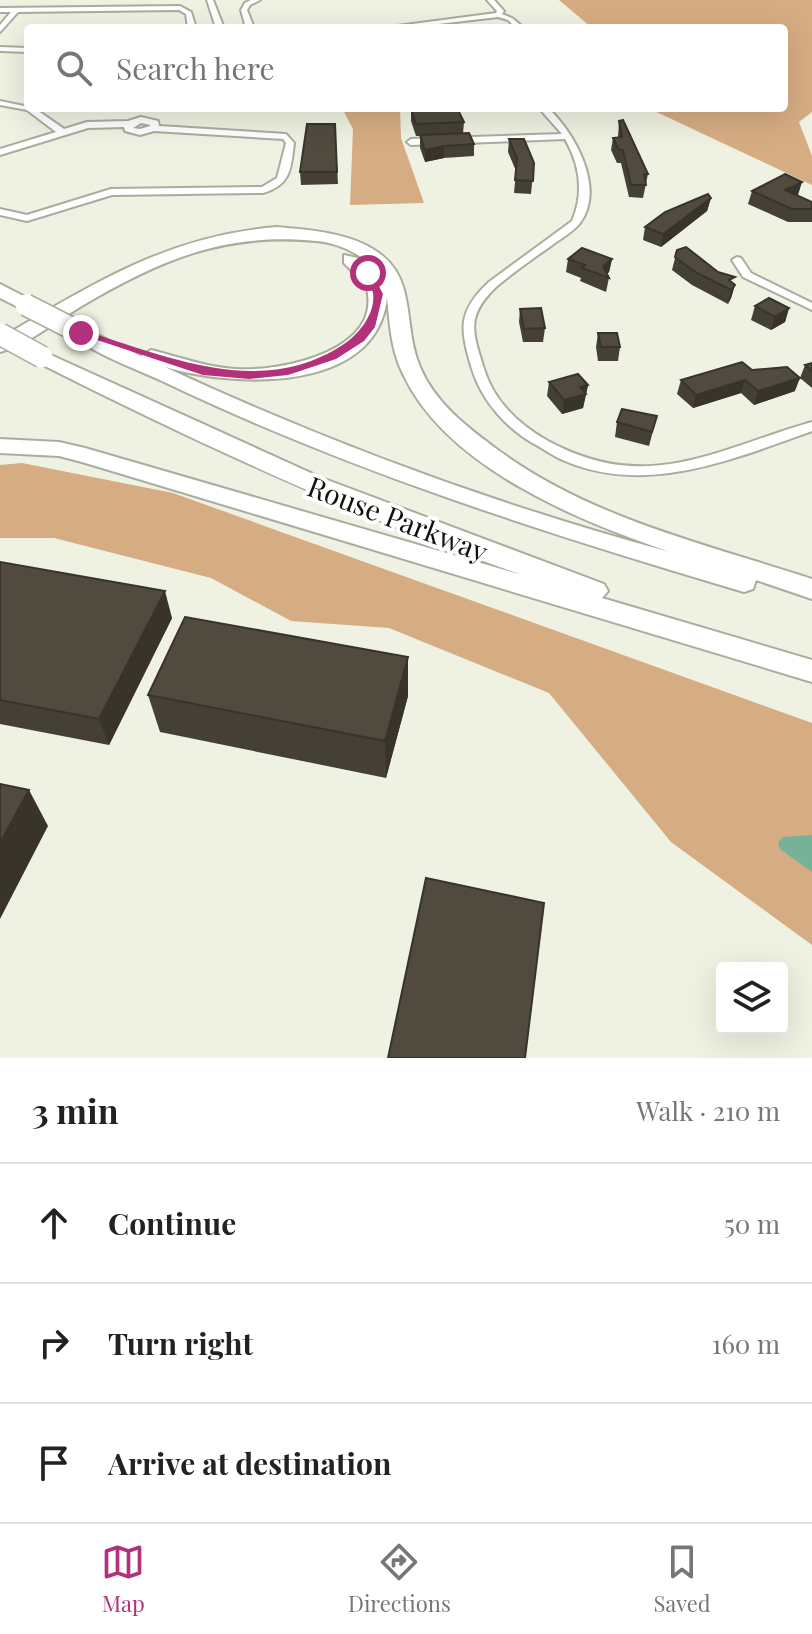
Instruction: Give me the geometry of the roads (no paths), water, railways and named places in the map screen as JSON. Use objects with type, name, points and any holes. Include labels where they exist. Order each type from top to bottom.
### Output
[{"type":"main road","points":[[0,349],[135,269],[196,243],[258,230],[295,231],[338,239],[367,254],[388,272],[396,294],[401,344],[408,364],[440,413],[519,476],[603,517],[812,589]]},
{"type":"main road","points":[[0,362],[148,276],[195,254],[230,245],[275,241],[324,248],[356,263],[376,284],[378,294],[370,327],[346,349],[303,368],[267,375],[203,372],[81,333]]},
{"type":"main road","name":"Rouse Parkway","points":[[0,290],[182,385],[432,485],[541,524],[812,601]]},
{"type":"main road","points":[[0,334],[34,361]]},
{"type":"main road","points":[[0,349],[34,361]]},
{"type":"main road","name":"Rouse Parkway","points":[[34,361],[412,525],[812,668]]},
{"type":"main road","points":[[0,446],[34,446],[85,455],[812,668]]},
{"type":"street","points":[[210,0],[219,24]]},
{"type":"street","points":[[249,24],[244,10],[247,4],[257,0]]},
{"type":"street","points":[[490,0],[501,11],[498,15]]},
{"type":"street","points":[[0,10],[180,8],[189,13],[191,24]]},
{"type":"street","points":[[0,30],[16,10]]},
{"type":"street","points":[[420,24],[498,15],[516,24]]},
{"type":"street","points":[[0,49],[24,50]]},
{"type":"street","points":[[0,103],[24,107]]},
{"type":"street","points":[[34,112],[62,132]]},
{"type":"street","points":[[547,112],[568,136],[581,170],[581,215],[568,229],[474,304],[468,325],[483,383],[499,409],[546,446],[566,456],[635,471],[688,468],[812,426]]},
{"type":"street","points":[[0,152],[62,132],[101,124],[129,124],[128,129],[135,131],[152,120],[286,137],[290,143],[284,178],[278,185],[263,190],[123,191],[90,195],[27,218],[11,217],[0,212]]},
{"type":"street","points":[[411,142],[568,136]]},
{"type":"street","points":[[737,260],[747,275],[812,307]]}]
